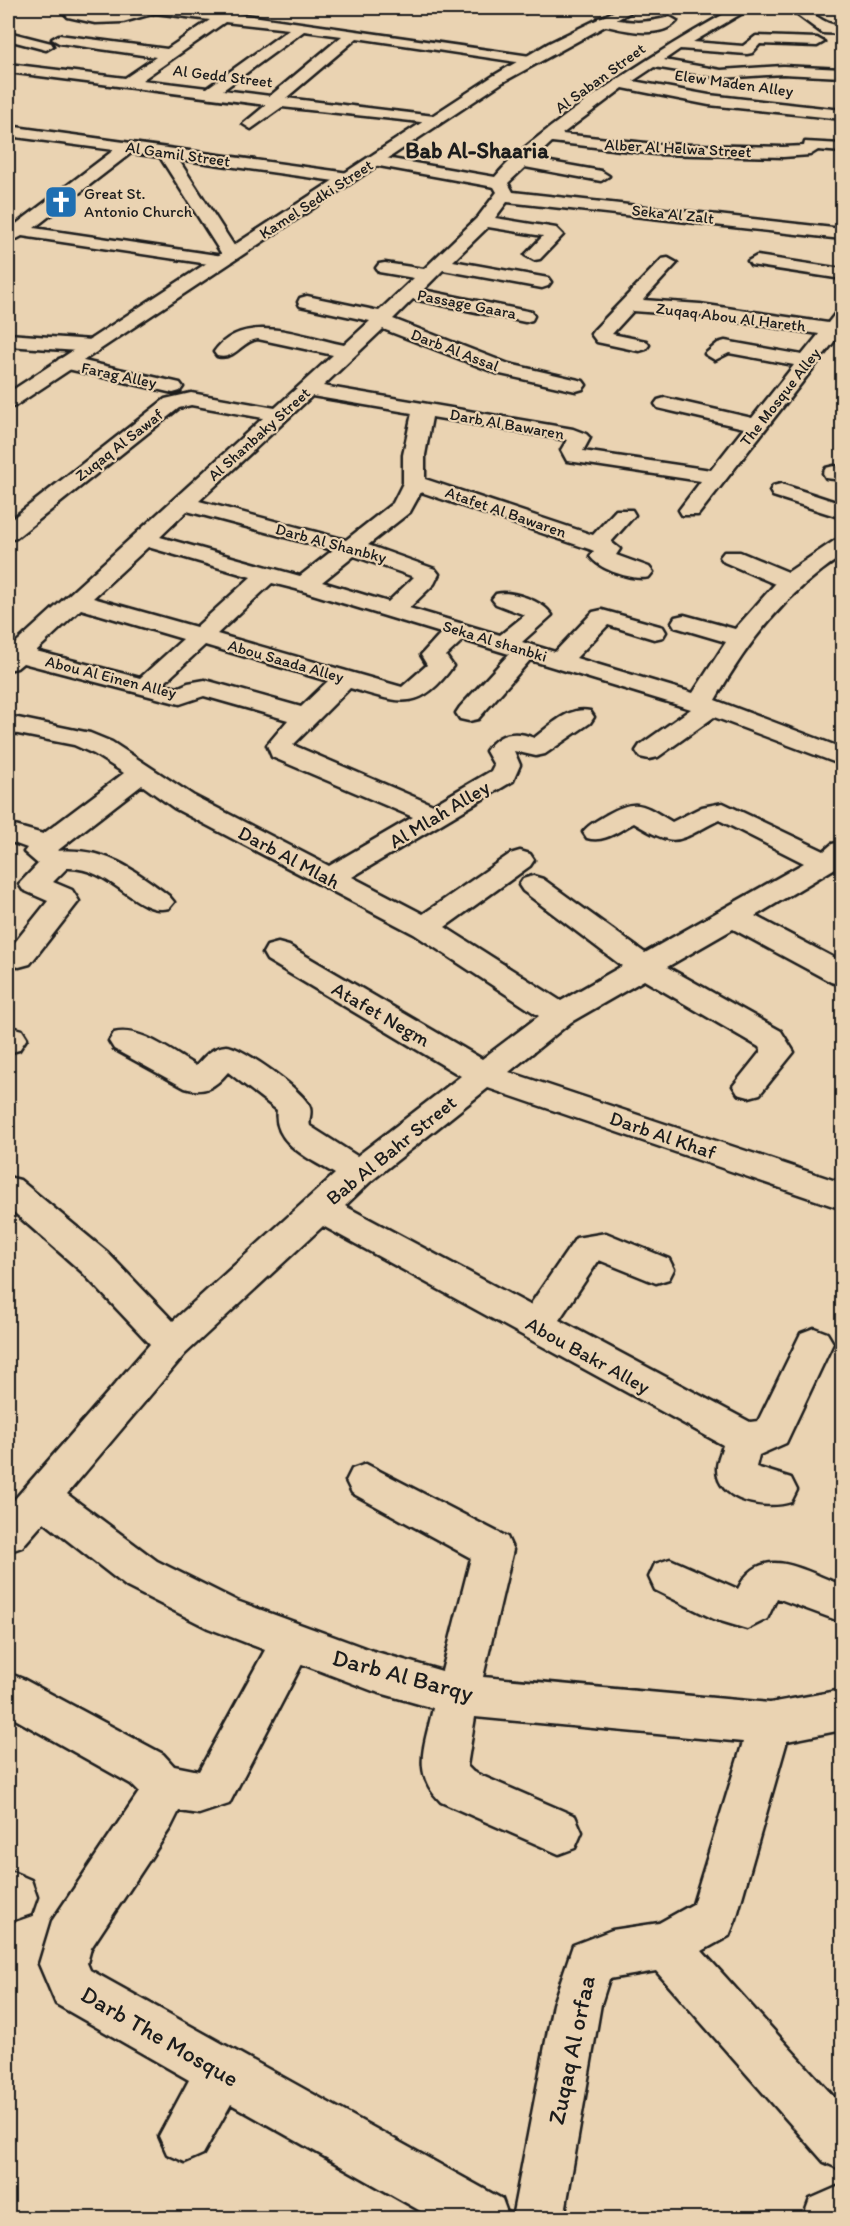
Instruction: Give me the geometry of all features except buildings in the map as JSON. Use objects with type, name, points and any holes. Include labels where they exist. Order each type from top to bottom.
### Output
[{"type":"street","points":[[66,8],[71,13],[93,18],[136,16],[154,8],[354,33],[530,60]]},
{"type":"street","name":"Kamel Sedki Street","points":[[8,402],[530,60],[631,8]]},
{"type":"street","name":"Al Saban Street","points":[[502,190],[520,161],[548,137],[651,62],[744,8]]},
{"type":"street","points":[[795,8],[826,30],[843,30]]},
{"type":"street","points":[[128,82],[224,16]]},
{"type":"street","points":[[8,69],[93,18]]},
{"type":"street","points":[[603,21],[645,29],[658,28],[670,21]]},
{"type":"street","points":[[210,93],[302,26]]},
{"type":"street","points":[[251,124],[354,33]]},
{"type":"street","points":[[8,36],[46,46]]},
{"type":"street","points":[[59,39],[170,54]]},
{"type":"street","points":[[677,45],[742,50],[748,48],[756,40],[817,42]]},
{"type":"street","points":[[797,53],[831,55]]},
{"type":"street","points":[[651,62],[712,73],[783,70],[843,73]]},
{"type":"street","name":"Al Gedd Street","points":[[8,69],[434,121]]},
{"type":"street","name":"Elew Maden Alley","points":[[620,83],[746,104],[816,133],[843,115]]},
{"type":"street","points":[[739,90],[754,94],[746,104]]},
{"type":"street","name":"Al Gamil Street","points":[[9,133],[129,147],[349,178]]},
{"type":"street","points":[[816,133],[839,148]]},
{"type":"street","points":[[815,171],[816,133]]},
{"type":"street","name":"Alber Al Helwa Street","points":[[548,137],[632,148],[783,152],[816,133]]},
{"type":"street","points":[[398,145],[422,149]]},
{"type":"street","points":[[11,233],[129,147]]},
{"type":"street","points":[[165,152],[226,258]]},
{"type":"street","name":"Seka Al Zalt","points":[[374,161],[502,190],[843,234]]},
{"type":"street","points":[[520,161],[601,176]]},
{"type":"street","name":"Al Shanbaky Street","points":[[13,658],[280,415],[410,293],[484,221],[502,190]]},
{"type":"street","points":[[484,221],[550,232],[554,236],[534,255]]},
{"type":"street","points":[[11,233],[226,258]]},
{"type":"street","points":[[757,261],[843,274]]},
{"type":"street","points":[[639,345],[601,336],[668,263]]},
{"type":"street","points":[[385,268],[434,269],[542,282]]},
{"type":"street","name":"Passage Gaara","points":[[410,293],[525,316]]},
{"type":"street","name":"Darb Al Assal","points":[[307,302],[382,319],[503,369],[530,377],[576,385]]},
{"type":"street","name":"Zuqaq Abou Al Hareth","points":[[629,305],[838,324]]},
{"type":"street","name":"The Mosque Alley","points":[[690,510],[838,324]]},
{"type":"street","points":[[224,352],[244,335],[258,333],[348,352]]},
{"type":"street","points":[[8,340],[92,346]]},
{"type":"street","points":[[715,354],[720,348],[731,348],[808,362]]},
{"type":"street","points":[[530,377],[547,362]]},
{"type":"street","name":"Farag Alley","points":[[66,363],[173,387]]},
{"type":"street","name":"Darb Al Bawaren","points":[[308,389],[577,436],[579,440],[572,450],[575,456],[717,477]]},
{"type":"street","name":"Zuqaq Al Sawaf","points":[[8,533],[172,403],[192,399],[280,415]]},
{"type":"street","points":[[665,404],[757,425]]},
{"type":"street","points":[[304,584],[352,549],[402,507],[414,483],[414,455],[423,410]]},
{"type":"street","name":"Atafet Al Bawaren","points":[[414,483],[458,495],[597,544]]},
{"type":"street","points":[[781,491],[843,511]]},
{"type":"street","name":"Darb Al Shanbky","points":[[182,503],[385,557],[427,574],[426,579],[392,611]]},
{"type":"street","points":[[624,515],[597,544],[608,549],[602,556],[603,558],[641,572]]},
{"type":"street","name":"Seka Al shanbki","points":[[143,539],[304,584],[706,705],[843,757]]},
{"type":"street","points":[[649,751],[706,705],[740,638],[790,582],[843,546]]},
{"type":"street","points":[[732,557],[790,582]]},
{"type":"street","points":[[146,686],[268,574]]},
{"type":"street","points":[[469,713],[540,615],[538,612],[504,599]]},
{"type":"street","name":"Abou Saada Alley","points":[[75,600],[403,694],[410,694],[440,666],[433,655],[459,630]]},
{"type":"street","points":[[560,661],[602,617],[654,632]]},
{"type":"street","points":[[684,622],[740,638]]},
{"type":"street","name":"Abou Al Einen Alley","points":[[13,658],[184,696],[197,688],[205,688],[307,717]]},
{"type":"street","points":[[248,700],[290,662]]},
{"type":"street","points":[[345,678],[284,739],[280,745],[281,751],[435,816]]},
{"type":"street","name":"Al Mlah Alley","points":[[328,879],[503,775],[507,765],[499,751],[512,740],[519,739],[536,748],[581,717]]},
{"type":"street","name":"Darb Al Mlah","points":[[8,724],[81,739],[142,772],[184,802],[328,879],[425,927],[560,1015]]},
{"type":"street","points":[[50,853],[142,772]]},
{"type":"street","points":[[597,832],[631,812],[639,812],[674,833],[712,813],[723,811],[834,856]]},
{"type":"street","points":[[8,831],[50,853],[105,863],[159,902]]},
{"type":"street","points":[[21,877],[54,866],[56,861],[50,853]]},
{"type":"street","name":"Bab Al Bahr Street","points":[[8,1535],[39,1496],[172,1344],[358,1173],[560,1015],[834,856]]},
{"type":"street","points":[[425,927],[527,873],[643,967],[776,1045],[778,1052],[775,1058],[749,1086]]},
{"type":"street","points":[[19,957],[64,901],[62,896],[36,886],[21,877]]},
{"type":"street","points":[[731,915],[843,975]]},
{"type":"street","name":"Atafet Negm","points":[[278,953],[484,1075]]},
{"type":"street","points":[[125,1041],[196,1080],[203,1079],[223,1057],[230,1057],[291,1104],[294,1108],[292,1123],[298,1134],[358,1173]]},
{"type":"street","name":"Darb Al Khaf","points":[[484,1075],[843,1196]]},
{"type":"street","points":[[8,1189],[49,1220],[113,1278],[172,1344]]},
{"type":"street","name":"Abou Bakr Alley","points":[[320,1208],[744,1438]]},
{"type":"street","points":[[535,1326],[589,1247],[606,1246],[656,1269]]},
{"type":"street","points":[[777,1490],[746,1484],[738,1477],[736,1467],[744,1438],[759,1439],[772,1432],[814,1343]]},
{"type":"street","points":[[366,1481],[493,1550],[457,1695],[445,1759],[446,1775],[457,1786],[559,1832]]},
{"type":"street","name":"Darb Al Barqy","points":[[39,1496],[142,1574],[223,1615],[373,1671],[457,1695],[771,1724],[843,1710]]},
{"type":"street","points":[[670,1577],[739,1610],[752,1606],[760,1586],[766,1580],[775,1579],[843,1604]]},
{"type":"street","points":[[8,1693],[147,1770],[160,1782],[191,1793],[202,1793],[213,1789],[291,1642]]},
{"type":"street","name":"Zuqaq Al orfaa","points":[[538,2218],[577,2004],[590,1962],[612,1954],[665,1946],[712,1919],[771,1724]]},
{"type":"street","name":"Darb The Mosque","points":[[160,1782],[163,1787],[162,1799],[69,1938],[63,1964],[73,1987],[483,2218]]},
{"type":"street","points":[[665,1946],[843,2144]]},
{"type":"street","points":[[185,2136],[221,2072]]},
{"type":"street","points":[[829,2218],[843,2211]]},
{"type":"place","name":"Great St. Antonio Church","points":[[61,202]]},
{"type":"district","name":"Bab Al-Shaaria","points":[[477,150]]}]
